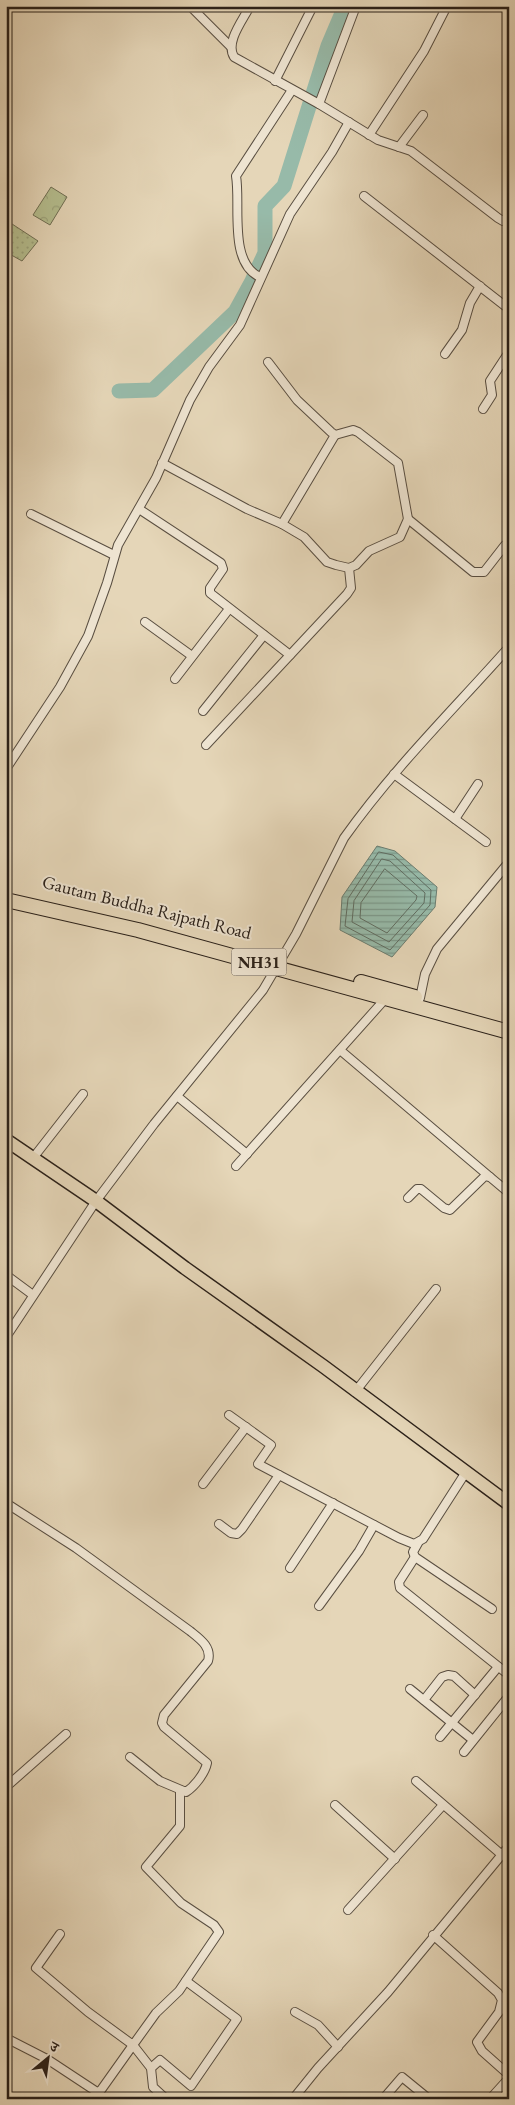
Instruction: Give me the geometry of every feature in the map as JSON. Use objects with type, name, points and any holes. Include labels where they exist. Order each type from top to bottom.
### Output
[{"type":"highway","name":"Gautam Buddha Rajpath Road","points":[[6,893],[99,912],[389,995],[420,998],[509,1022]]},
{"type":"highway","name":"NH31","points":[[6,900],[66,912],[280,963]]},
{"type":"highway","name":"NH31","points":[[389,995],[509,1032]]},
{"type":"main road","points":[[6,1140],[96,1201],[185,1268],[324,1366],[355,1392],[509,1504]]},
{"type":"street","points":[[190,6],[230,48],[234,57],[383,143],[399,147],[418,156],[498,218],[509,220]]},
{"type":"street","points":[[199,6],[200,18]]},
{"type":"street","points":[[230,48],[250,6]]},
{"type":"street","points":[[276,81],[313,6]]},
{"type":"street","points":[[318,104],[356,6]]},
{"type":"street","points":[[369,135],[424,51],[447,6]]},
{"type":"street","points":[[256,275],[243,260],[236,215],[238,185],[236,176],[292,90]]},
{"type":"street","points":[[399,147],[423,115]]},
{"type":"street","points":[[6,769],[76,661],[100,606],[114,555],[162,463],[190,400],[209,368],[240,325],[256,275],[290,214],[332,152],[349,122]]},
{"type":"street","points":[[364,196],[509,309]]},
{"type":"street","points":[[445,354],[462,330],[470,302],[480,286]]},
{"type":"street","points":[[483,409],[492,395],[490,381],[509,352]]},
{"type":"street","points":[[268,362],[297,400],[335,435]]},
{"type":"street","points":[[162,463],[247,509],[282,524],[304,537],[327,562],[349,568],[356,565],[369,551],[400,537],[408,520],[398,463],[358,432],[353,430],[335,435],[282,524]]},
{"type":"street","points":[[139,508],[223,565],[224,569],[209,591],[229,609],[290,655]]},
{"type":"street","points":[[31,514],[114,555]]},
{"type":"street","points":[[408,520],[473,572],[484,572],[505,545],[509,544]]},
{"type":"street","points":[[206,745],[347,594],[351,588],[349,568]]},
{"type":"street","points":[[174,679],[229,609]]},
{"type":"street","points":[[145,622],[192,656]]},
{"type":"street","points":[[203,711],[264,635]]},
{"type":"street","points":[[6,1337],[96,1201],[262,990],[280,963],[344,838],[374,797],[509,647]]},
{"type":"street","points":[[394,774],[486,842]]},
{"type":"street","points":[[454,819],[478,784]]},
{"type":"street","points":[[420,998],[425,974],[437,949],[509,862]]},
{"type":"street","points":[[236,1166],[389,995]]},
{"type":"street","points":[[340,1050],[509,1193]]},
{"type":"street","points":[[33,1158],[84,1094]]},
{"type":"street","points":[[177,1096],[247,1154]]},
{"type":"street","points":[[408,1198],[417,1189],[425,1190],[444,1208],[450,1210],[481,1177],[490,1177]]},
{"type":"street","points":[[6,1274],[33,1295]]},
{"type":"street","points":[[355,1392],[436,1289]]},
{"type":"street","points":[[229,1415],[271,1445],[258,1464],[408,1542],[418,1543]]},
{"type":"street","points":[[203,1484],[246,1427]]},
{"type":"street","points":[[466,1472],[430,1530],[418,1543],[413,1552],[415,1557],[492,1609]]},
{"type":"street","points":[[219,1524],[232,1533],[237,1534],[279,1475]]},
{"type":"street","points":[[6,1503],[76,1548],[190,1631],[209,1651],[208,1661],[162,1719],[164,1727],[207,1763],[206,1768],[186,1792],[160,1781],[130,1757]]},
{"type":"street","points":[[290,1568],[333,1503]]},
{"type":"street","points":[[319,1606],[359,1551],[374,1525]]},
{"type":"street","points":[[415,1557],[399,1582],[400,1588],[509,1675]]},
{"type":"street","points":[[440,1737],[498,1667]]},
{"type":"street","points":[[424,1700],[442,1677],[448,1675],[454,1676],[475,1695]]},
{"type":"street","points":[[410,1689],[474,1740]]},
{"type":"street","points":[[464,1752],[509,1696]]},
{"type":"street","points":[[6,1787],[66,1734]]},
{"type":"street","points":[[416,1781],[502,1855]]},
{"type":"street","points":[[6,2038],[48,2059],[97,2092],[101,2090],[156,2013],[186,1981],[217,1937],[218,1929],[180,1903],[146,1867],[180,1826],[180,1790]]},
{"type":"street","points":[[335,1805],[395,1859]]},
{"type":"street","points":[[348,1910],[443,1805]]},
{"type":"street","points":[[293,2099],[388,1992],[509,1846]]},
{"type":"street","points":[[60,1934],[36,1968],[88,2012],[133,2046],[151,2068],[153,2087],[166,2099]]},
{"type":"street","points":[[434,1935],[498,1993],[502,2000],[499,2012],[477,2042],[482,2051],[509,2077],[490,2099]]},
{"type":"street","points":[[151,2068],[160,2060],[191,2086],[237,2019],[186,1981]]},
{"type":"street","points":[[295,2012],[318,2025],[338,2047]]},
{"type":"street","points":[[383,2099],[402,2077],[429,2099]]},
{"type":"green space","points":[[51,187],[67,197],[50,225],[33,215]]},
{"type":"green space","points":[[6,220],[38,241],[22,261],[6,252]]},
{"type":"water","points":[[377,846],[395,851],[437,887],[435,907],[392,957],[340,930],[342,897]]},
{"type":"waterway","points":[[119,391],[153,390],[235,312],[265,253],[265,206],[284,186],[328,46],[345,6]]}]
